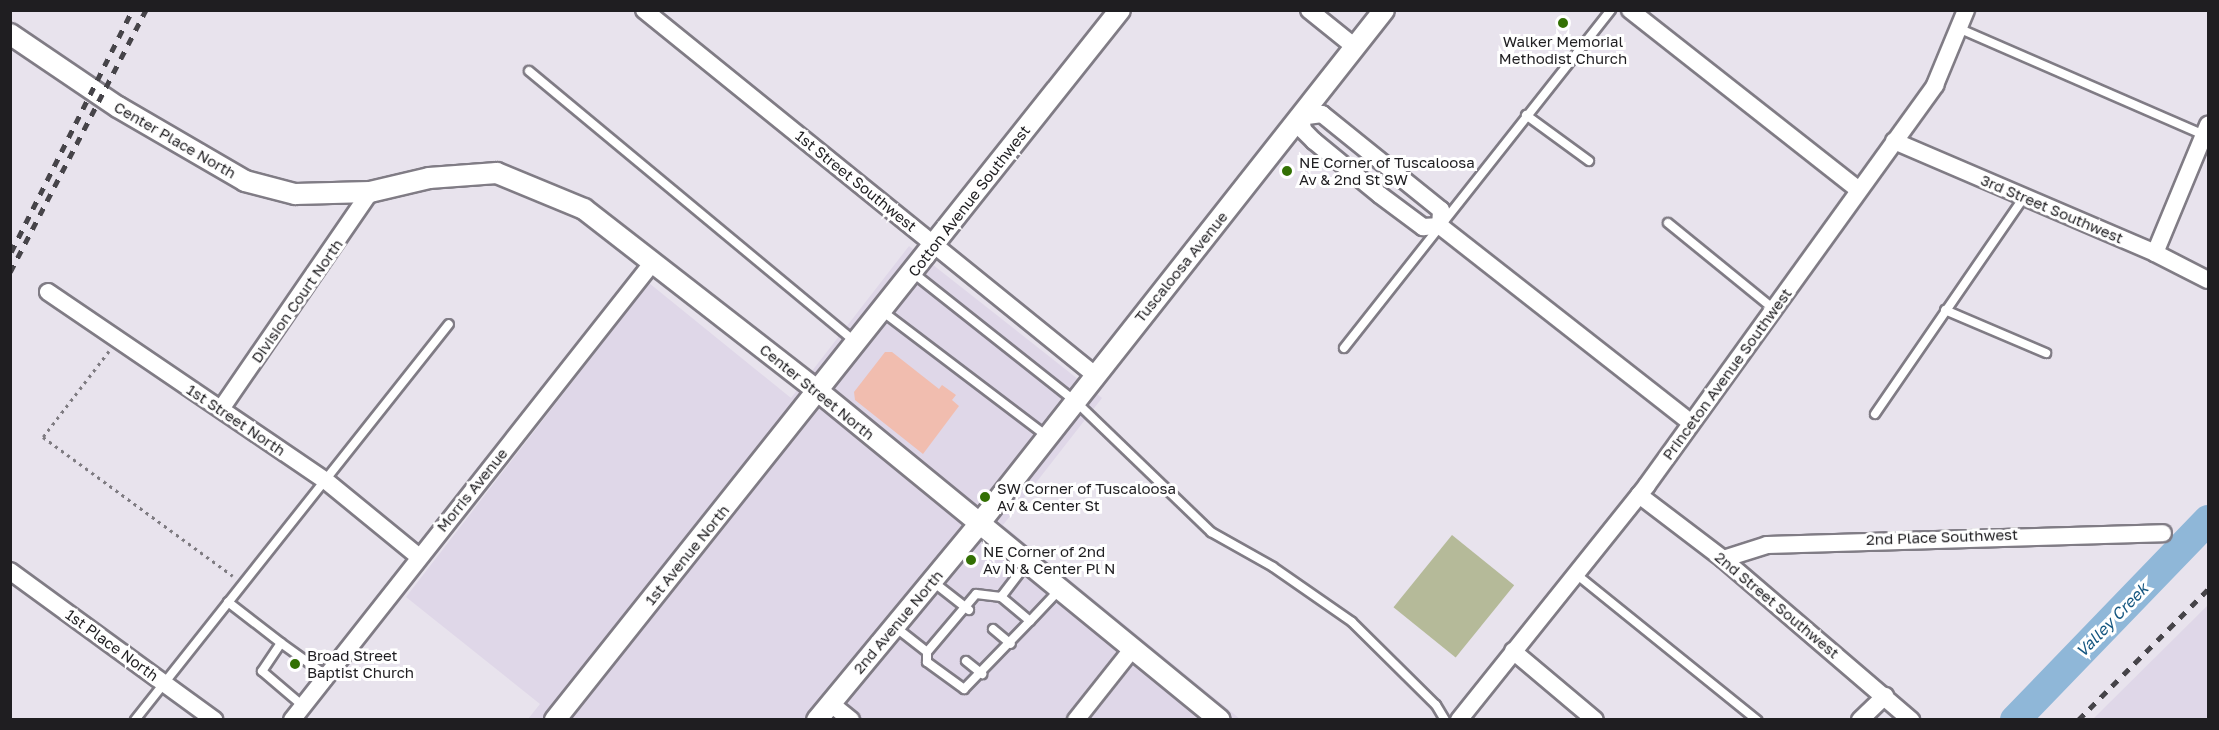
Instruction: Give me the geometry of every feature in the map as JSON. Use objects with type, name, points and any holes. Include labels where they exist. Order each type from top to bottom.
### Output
[{"type":"street","name":"1st Street Southwest","points":[[644,10],[1095,375]]},
{"type":"street","name":"Cotton Avenue Southwest","points":[[818,391],[1120,10]]},
{"type":"street","points":[[1309,10],[1355,47]]},
{"type":"street","name":"Tuscaloosa Avenue","points":[[980,524],[1384,10]]},
{"type":"street","points":[[1630,10],[1858,190]]},
{"type":"street","name":"Princeton Avenue Southwest","points":[[1459,720],[1639,495],[1935,85],[1966,10]]},
{"type":"street","name":"Center Place North","points":[[10,34],[91,89],[245,181],[295,194],[370,192]]},
{"type":"street","points":[[1440,226],[1441,210],[1322,114],[1301,117],[1303,130],[1314,141],[1380,195],[1423,227],[1440,226],[1690,422]]},
{"type":"street","points":[[2155,252],[2206,130]]},
{"type":"street","name":"3rd Street Southwest","points":[[1894,141],[2155,252],[2208,279]]},
{"type":"street","name":"Center Street North","points":[[370,192],[429,178],[497,173],[584,208],[818,391],[1220,720]]},
{"type":"street","name":"Division Court North","points":[[220,409],[370,192]]},
{"type":"street","name":"Morris Avenue","points":[[292,720],[653,262]]},
{"type":"street","name":"1st Street North","points":[[48,292],[325,480],[419,556]]},
{"type":"street","name":"1st Avenue North","points":[[555,720],[818,391]]},
{"type":"street","name":"2nd Street Southwest","points":[[1639,495],[1723,558],[1911,720]]},
{"type":"street","name":"2nd Avenue North","points":[[817,720],[980,524]]},
{"type":"street","name":"2nd Place Southwest","points":[[1723,558],[1767,544],[2042,533],[2163,533]]},
{"type":"street","name":"1st Place North","points":[[10,571],[214,720]]},
{"type":"street","points":[[1076,720],[1133,648]]},
{"type":"street","points":[[1513,651],[1595,720]]},
{"type":"street","points":[[1860,720],[1885,696]]},
{"type":"street","points":[[830,703],[850,720]]},
{"type":"lane","points":[[1344,348],[1611,10]]},
{"type":"lane","points":[[1959,28],[2206,130]]},
{"type":"lane","points":[[529,71],[857,342]]},
{"type":"lane","points":[[1526,115],[1589,161]]},
{"type":"lane","points":[[1875,414],[2024,197]]},
{"type":"lane","points":[[1668,223],[1774,309]]},
{"type":"lane","points":[[912,272],[1075,401],[1211,532],[1273,567],[1352,622],[1437,705],[1445,720]]},
{"type":"lane","points":[[1945,310],[2046,353]]},
{"type":"lane","points":[[882,311],[1048,436]]},
{"type":"lane","points":[[135,720],[449,324]]},
{"type":"lane","points":[[1001,597],[1027,563]]},
{"type":"lane","points":[[1576,574],[1757,720]]},
{"type":"lane","points":[[932,581],[967,608]]},
{"type":"lane","points":[[927,652],[927,662],[964,689],[1011,644],[1060,589]]},
{"type":"lane","points":[[927,652],[941,641],[976,594],[1001,597],[1030,621]]},
{"type":"lane","points":[[228,602],[327,676]]},
{"type":"lane","points":[[894,626],[927,652]]},
{"type":"lane","points":[[993,629],[1011,644]]},
{"type":"lane","points":[[281,643],[263,666],[264,676],[303,706]]},
{"type":"lane","points":[[966,661],[982,674]]},
{"type":"path","points":[[117,340],[43,437],[243,583]]},
{"type":"shaded area","points":[[909,246],[1102,398],[1003,525],[1240,719],[528,719],[540,704],[406,597],[649,283],[791,398]]},
{"type":"shaded area","points":[[2208,605],[2208,719],[2093,719]]},
{"type":"green space","points":[[1452,535],[1514,585],[1456,658],[1393,607]]},
{"type":"building","points":[[885,352],[892,352],[939,389],[942,385],[956,395],[952,400],[959,406],[923,454],[855,400],[854,392]]},
{"type":"waterway","name":"Valley Creek","points":[[2015,720],[2208,520]]},
{"type":"railway","points":[[11,252],[132,10]]},
{"type":"railway","points":[[10,272],[146,10]]},
{"type":"railway","points":[[2078,720],[2208,589]]},
{"type":"place","name":"Walker Memorial Methodist Church","points":[[1563,23]]},
{"type":"place","name":"NE Corner of Tuscaloosa Av & 2nd St SW","points":[[1287,171]]},
{"type":"place","name":"SW Corner of Tuscaloosa Av & Center St","points":[[985,497]]},
{"type":"place","name":"NE Corner of 2nd Av N & Center Pl N","points":[[971,560]]},
{"type":"place","name":"Broad Street Baptist Church","points":[[295,664]]}]
